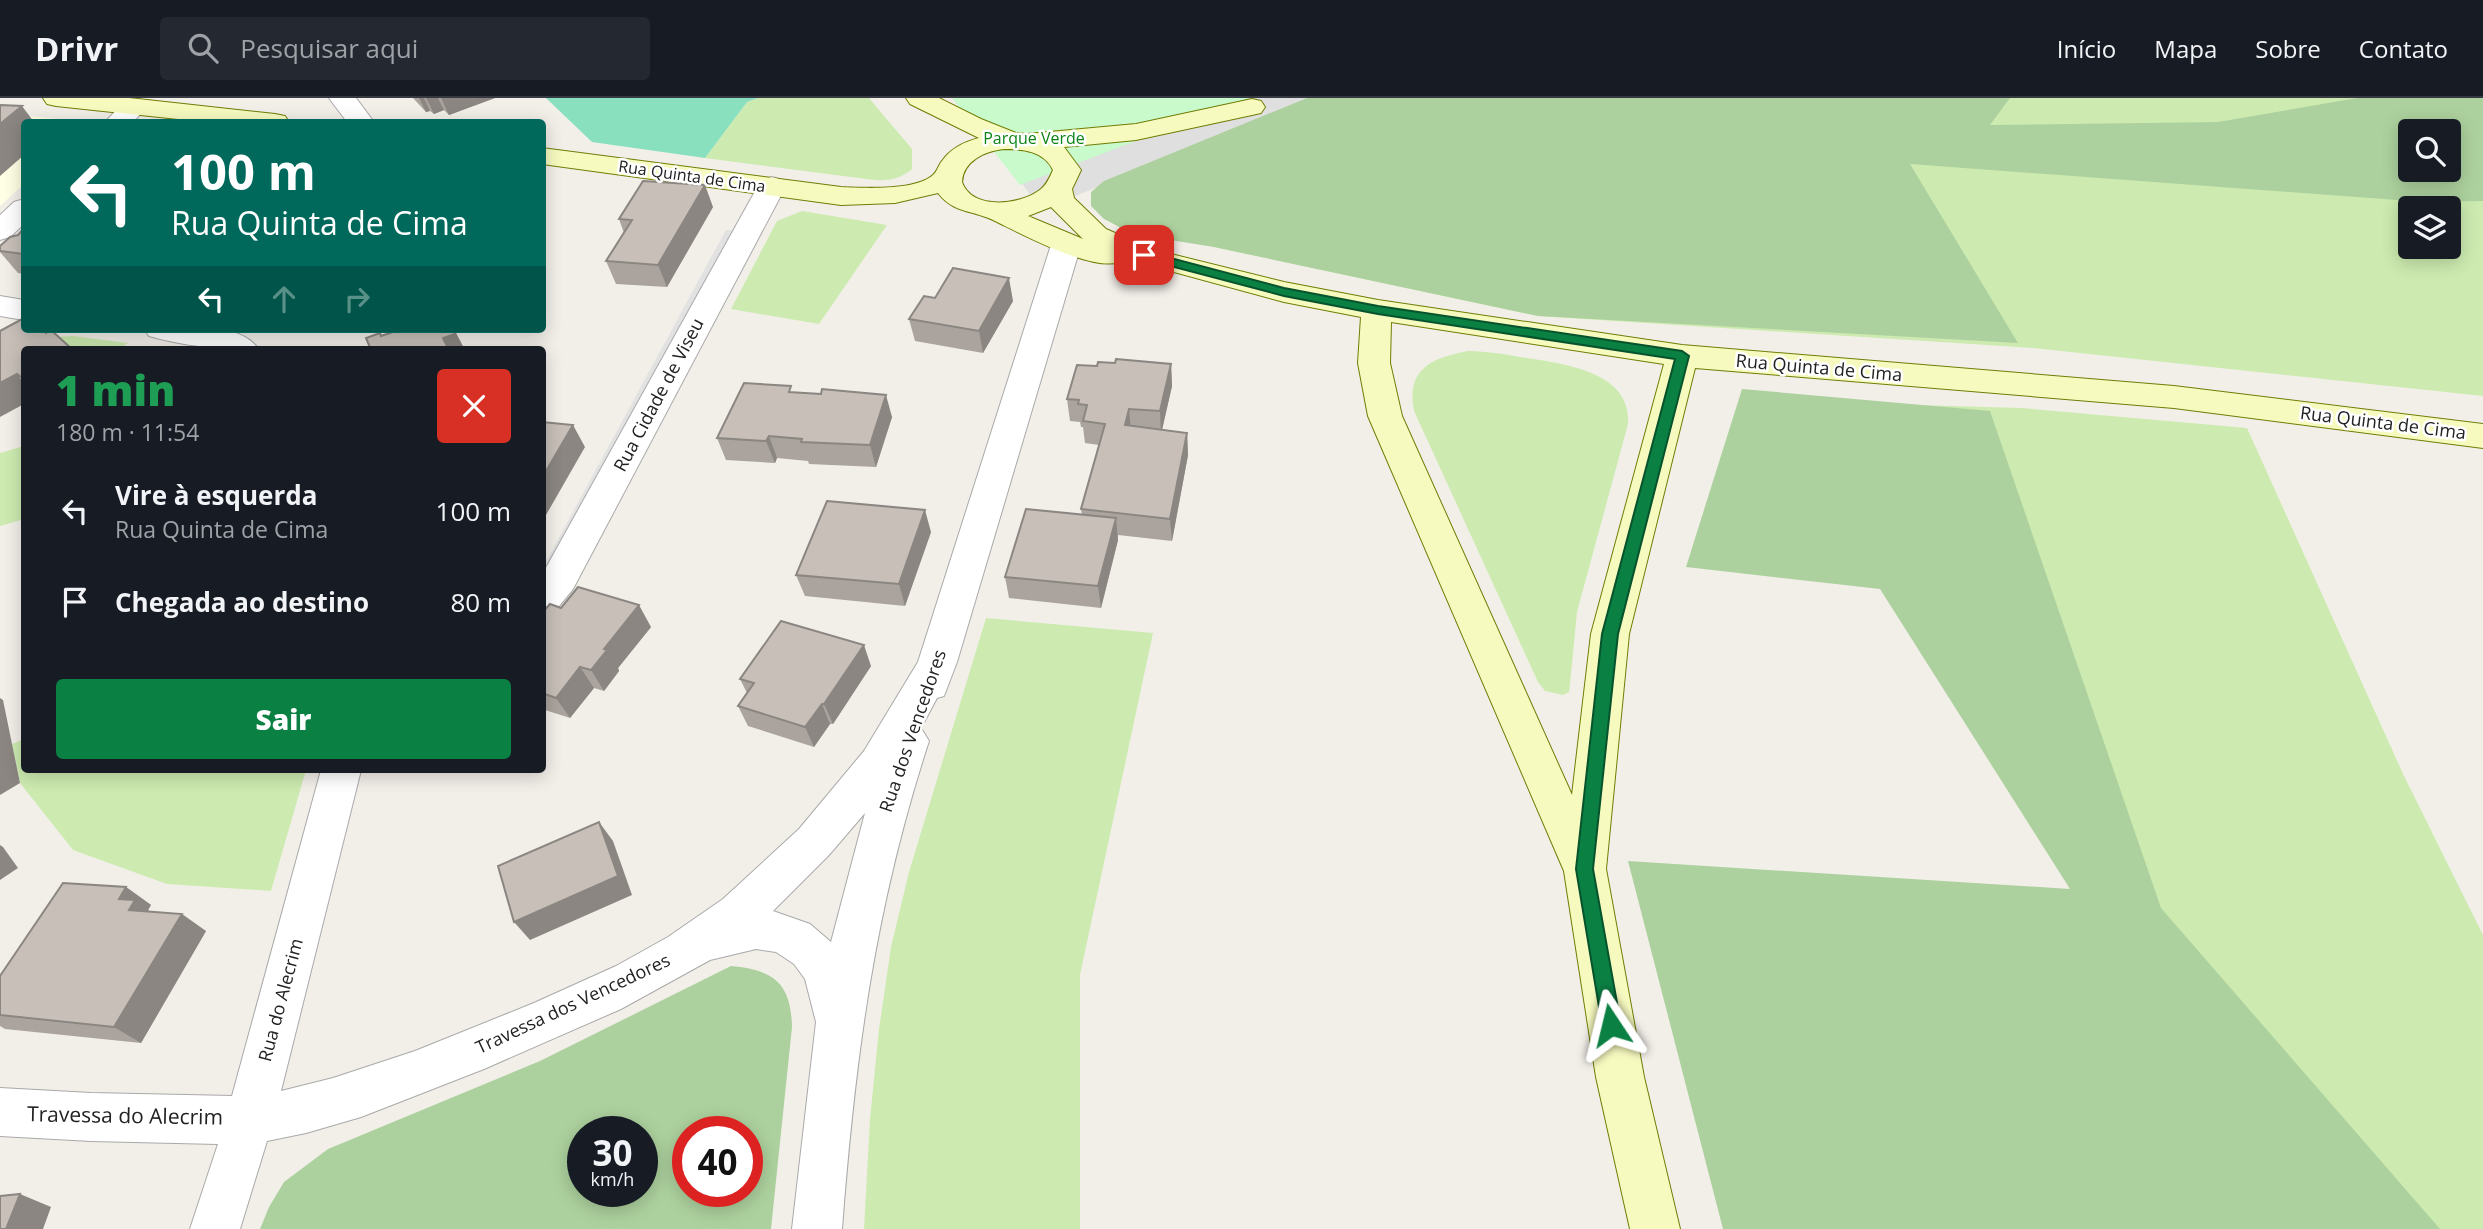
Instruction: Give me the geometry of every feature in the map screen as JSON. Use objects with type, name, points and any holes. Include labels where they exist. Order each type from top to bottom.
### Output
[{"type":"street","points":[[56,98],[126,115],[211,119]]},
{"type":"street","points":[[342,98],[358,119]]},
{"type":"street","points":[[896,98],[936,138],[945,151],[949,188],[956,197],[990,209],[1033,205],[1100,163],[1156,145],[1264,103]]},
{"type":"street","points":[[919,98],[971,125],[1020,141]]},
{"type":"street","name":"Rua Quinta de Cima","points":[[841,196],[900,195],[930,187],[948,174],[956,160],[980,145],[1136,132],[1264,103]]},
{"type":"street","name":"Rua Quinta de Cima","points":[[1020,141],[1055,152],[1063,160],[1067,170],[1060,200],[1067,212],[1096,234],[1161,261],[1284,292],[1378,310],[1682,356],[2175,397],[2483,436]]},
{"type":"street","name":"Rua Quinta de Cima","points":[[546,157],[841,196],[870,205],[924,214],[990,209],[1042,237],[1066,245],[1127,258],[1161,261]]},
{"type":"street","name":"Rua Cidade de Viseu","points":[[546,596],[560,579],[772,186]]},
{"type":"street","points":[[0,231],[21,211]]},
{"type":"street","name":"Rua dos Vencedores","points":[[817,1229],[831,1072],[849,952],[872,855],[895,778],[938,663],[1066,245]]},
{"type":"street","points":[[0,306],[21,310]]},
{"type":"street","points":[[1378,310],[1371,341],[1375,378],[1385,415],[1585,869],[1620,1077],[1655,1229]]},
{"type":"street","points":[[0,330],[21,325]]},
{"type":"street","points":[[191,333],[206,335],[238,346]]},
{"type":"street","points":[[1585,869],[1610,634],[1682,356]]},
{"type":"street","name":"Travessa dos Vencedores","points":[[250,1119],[328,1104],[437,1065],[597,997],[683,952],[738,914],[840,813],[879,762],[938,663]]},
{"type":"street","name":"Rua do Alecrim","points":[[215,1229],[250,1119],[340,773]]},
{"type":"street","points":[[683,952],[715,937],[747,928],[778,932],[807,944],[823,964],[833,992],[835,1024],[831,1072]]},
{"type":"street","name":"Travessa do Alecrim","points":[[0,1112],[94,1119],[250,1119]]},
{"type":"shaded area","name":"Parque Verde","points":[[957,98],[1310,98],[1042,210]]},
{"type":"shaded area","points":[[0,113],[59,119],[21,119],[21,187],[0,206]]},
{"type":"shaded area","points":[[726,230],[740,231],[546,570],[546,561]]},
{"type":"green space","points":[[546,98],[758,98],[747,102],[705,158],[592,142]]},
{"type":"green space","points":[[758,98],[869,98],[912,149],[912,169],[894,179],[874,180],[705,158],[747,102]]},
{"type":"green space","name":"Parque Verde","points":[[952,98],[1249,98],[1020,185]]},
{"type":"green space","points":[[1307,98],[2010,98],[1990,125],[2218,122],[2357,98],[2483,98],[2483,201],[2461,201],[2461,196],[2398,196],[2398,200],[1910,164],[2018,343],[1538,316],[1125,230],[1104,219],[1091,206],[1091,192],[1104,181]]},
{"type":"green space","points":[[1310,98],[2483,98],[2483,396],[2033,348],[1538,316],[1214,247]]},
{"type":"green space","points":[[802,211],[887,225],[819,324],[731,309],[777,221]]},
{"type":"green space","points":[[73,336],[128,343],[124,346],[68,346],[56,337]]},
{"type":"green space","points":[[1468,351],[1505,354],[1577,368],[1608,382],[1619,393],[1626,406],[1628,424],[1577,612],[1569,692],[1563,695],[1545,691],[1538,682],[1414,411],[1414,385],[1424,368],[1443,357]]},
{"type":"green space","points":[[1742,389],[1990,411],[2161,908],[2440,1229],[1723,1229],[1628,861],[2070,889],[1880,589],[1686,567]]},
{"type":"green space","points":[[1812,402],[2022,408],[2247,428],[2404,776],[2483,935],[2483,1229],[2250,1229]]},
{"type":"green space","points":[[21,447],[21,520],[0,526],[0,453]]},
{"type":"green space","points":[[986,618],[1153,633],[1080,975],[1080,1229],[864,1229],[870,1119],[891,947],[909,872]]},
{"type":"green space","points":[[21,740],[21,773],[305,773],[271,891],[167,884],[73,850],[20,783],[12,744]]},
{"type":"green space","points":[[731,966],[769,975],[784,989],[788,999],[792,1027],[771,1229],[260,1229],[284,1182],[328,1149],[540,1061]]},
{"type":"building","points":[[0,105],[22,106],[0,124]]},
{"type":"building","points":[[643,181],[705,185],[658,265],[606,261],[632,220],[619,219]]},
{"type":"building","points":[[21,232],[21,254],[0,251],[0,246],[10,237]]},
{"type":"building","points":[[953,268],[1009,278],[979,331],[909,319],[924,296],[935,298]]},
{"type":"building","points":[[21,320],[21,333],[54,333],[69,346],[21,346],[21,377],[17,374],[0,383],[0,331]]},
{"type":"building","points":[[380,333],[381,336],[390,333],[455,334],[443,338],[447,346],[369,346],[366,338]]},
{"type":"building","points":[[1116,359],[1171,364],[1160,411],[1129,409],[1125,425],[1187,433],[1170,519],[1081,509],[1105,424],[1083,421],[1087,405],[1078,404],[1079,400],[1067,399],[1077,365],[1097,366],[1098,362],[1115,363]]},
{"type":"building","points":[[744,383],[791,386],[789,392],[821,394],[822,389],[886,395],[870,445],[801,442],[802,439],[769,436],[766,441],[717,438]]},
{"type":"building","points":[[546,422],[573,425],[546,471]]},
{"type":"building","points":[[827,501],[925,510],[899,584],[796,575]]},
{"type":"building","points":[[1026,509],[1116,518],[1098,586],[1005,577]]},
{"type":"building","points":[[578,587],[639,605],[591,670],[580,667],[556,698],[546,694],[546,608],[550,604],[561,608]]},
{"type":"building","points":[[781,621],[864,645],[805,727],[738,706],[754,683],[740,679]]},
{"type":"building","points":[[599,822],[618,876],[514,922],[498,866]]},
{"type":"building","points":[[63,883],[126,887],[119,899],[135,900],[129,910],[182,914],[114,1027],[0,1015],[0,976]]},
{"type":"building","points":[[20,1194],[6,1229],[0,1229],[0,1196]]},
{"type":"route","points":[[1144,255],[1284,292],[1378,310],[1682,356],[1610,634],[1585,869],[1611,1025]]}]
